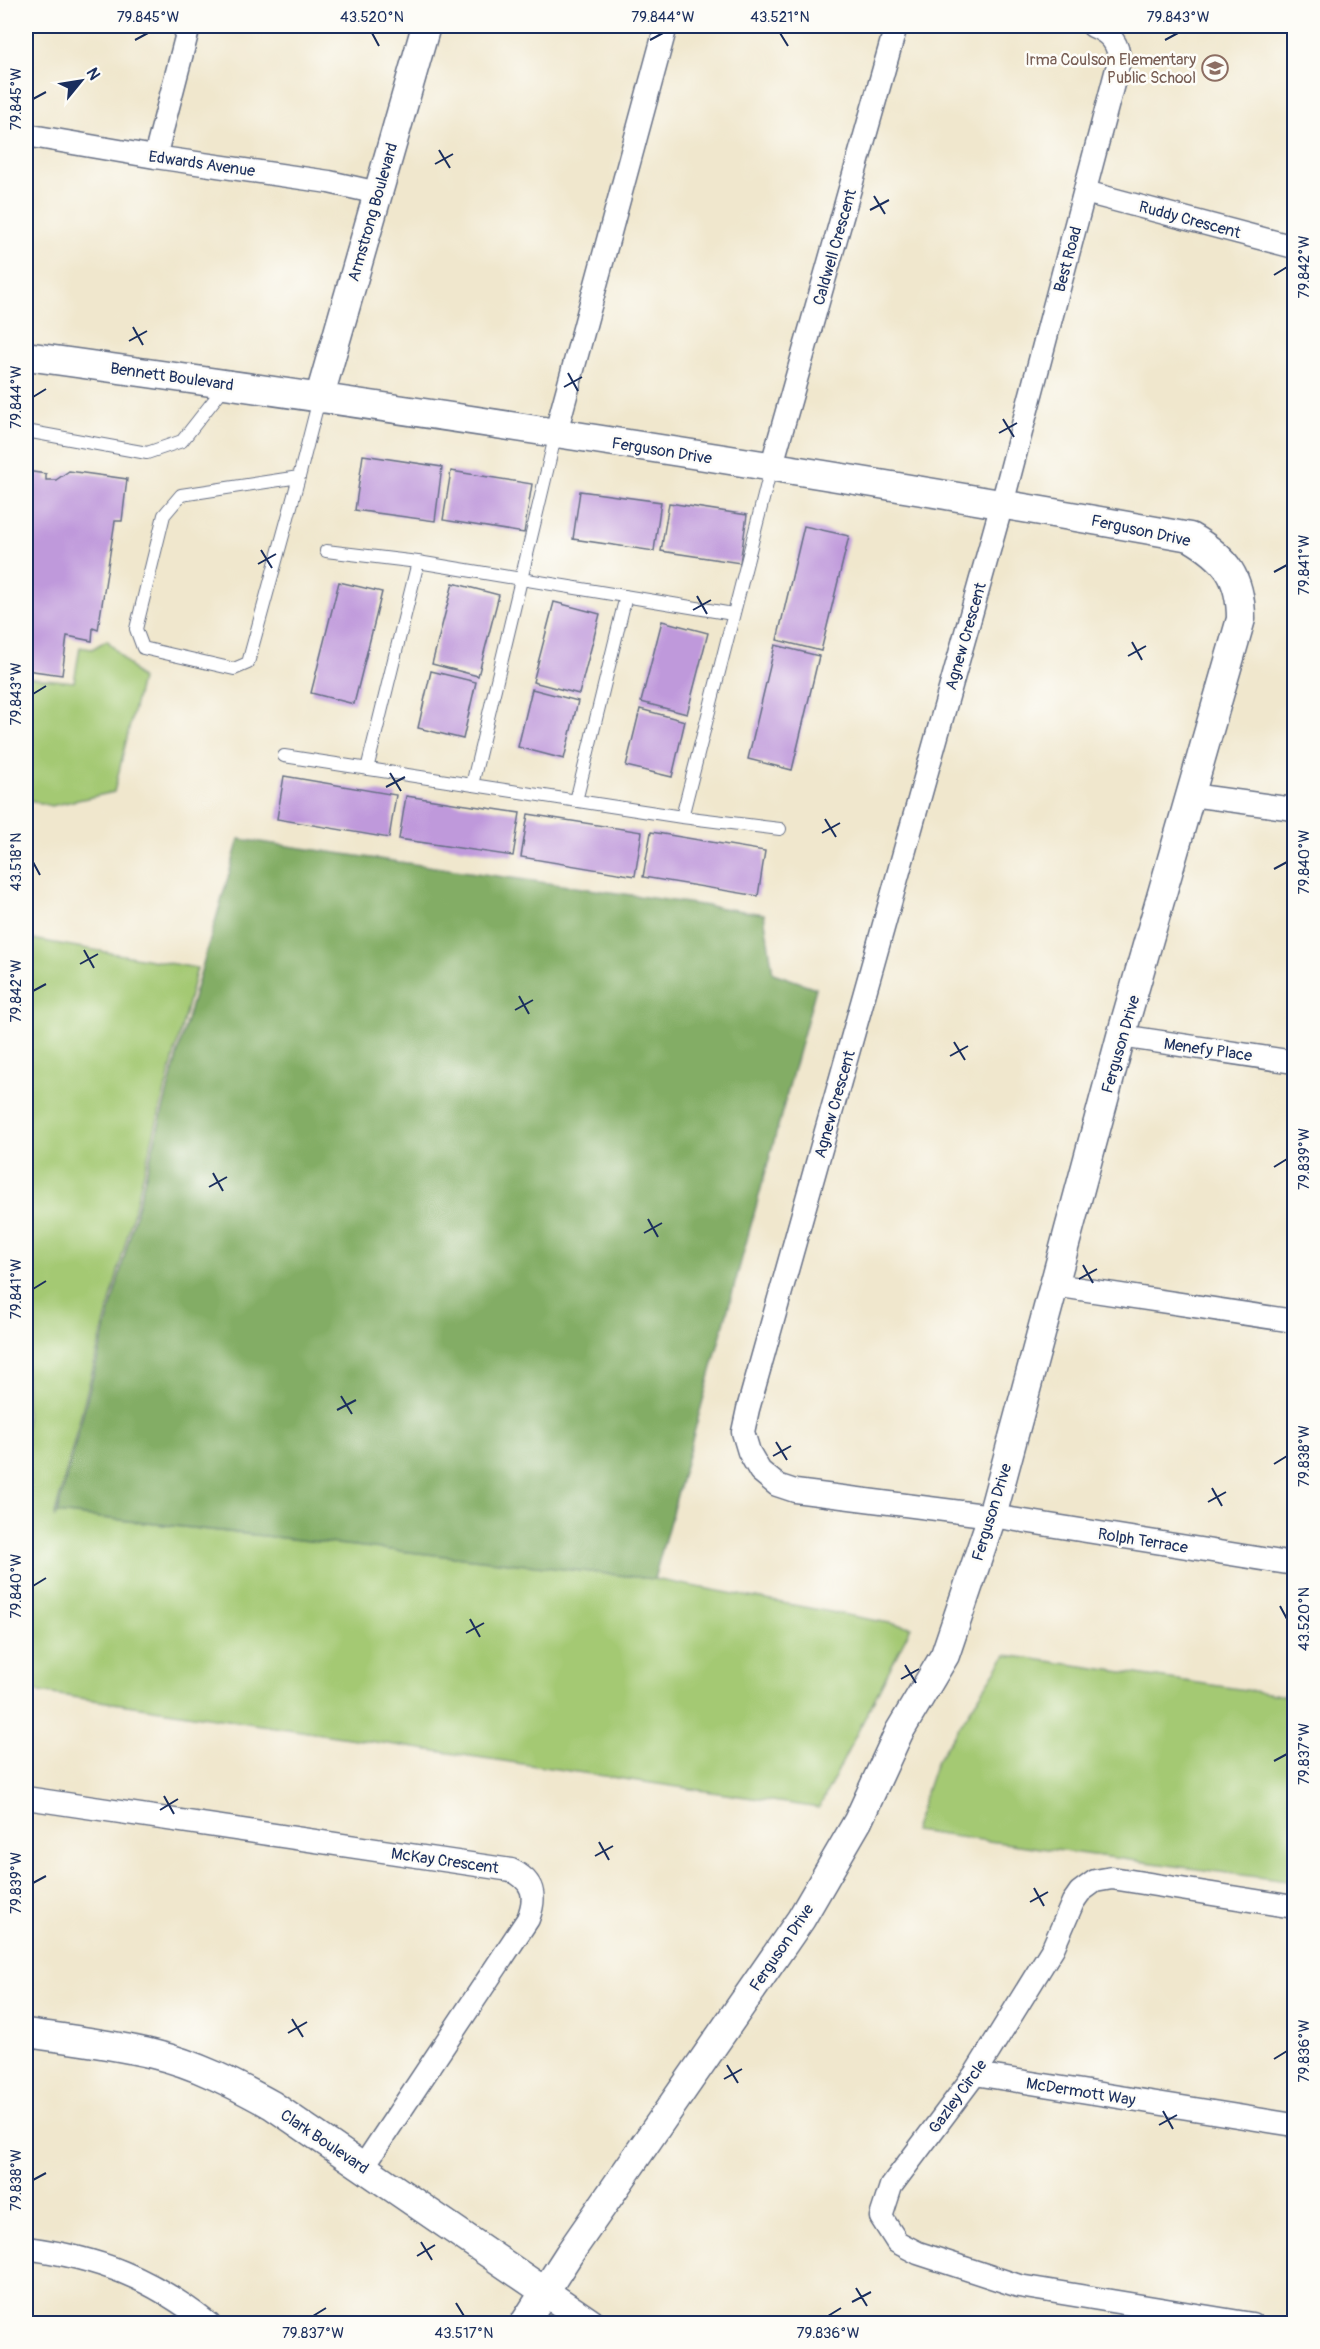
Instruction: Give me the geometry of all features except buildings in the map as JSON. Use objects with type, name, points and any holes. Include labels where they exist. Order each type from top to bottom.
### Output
[{"type":"street","points":[[154,157],[189,26]]},
{"type":"street","name":"Armstrong Boulevard","points":[[319,399],[426,26]]},
{"type":"street","points":[[556,432],[666,26]]},
{"type":"street","name":"Caldwell Crescent","points":[[771,468],[896,26]]},
{"type":"street","name":"Best Road","points":[[1002,504],[1119,61],[1119,51],[1115,41],[1104,30],[1093,26]]},
{"type":"street","name":"Edwards Avenue","points":[[26,135],[154,157],[329,182],[378,193]]},
{"type":"street","name":"Ruddy Crescent","points":[[1085,192],[1294,247]]},
{"type":"street","name":"Bennett Boulevard","points":[[26,356],[319,399]]},
{"type":"street","name":"Ferguson Drive","points":[[319,399],[556,432],[1002,504],[1190,537],[1213,550],[1233,574],[1241,598],[1241,619],[1121,1036],[992,1516],[945,1655],[898,1732],[858,1821],[801,1919],[569,2254],[524,2324]]},
{"type":"street","name":"Agnew Crescent","points":[[992,1516],[795,1491],[777,1485],[760,1471],[749,1452],[743,1432],[1002,504]]},
{"type":"street","points":[[1191,795],[1294,808]]},
{"type":"street","name":"Menefy Place","points":[[1121,1036],[1294,1062]]},
{"type":"street","points":[[1054,1285],[1294,1321]]},
{"type":"street","name":"Rolph Terrace","points":[[992,1516],[1294,1564]]},
{"type":"street","name":"McKay Crescent","points":[[26,1797],[511,1870],[523,1876],[531,1888],[533,1905],[528,1919],[363,2167]]},
{"type":"street","name":"Gazley Circle","points":[[1252,2324],[1171,2318],[1019,2286],[918,2253],[897,2242],[880,2217],[891,2186],[975,2074],[1053,1948],[1073,1902],[1080,1892],[1095,1881],[1112,1878],[1294,1907]]},
{"type":"street","name":"Clark Boulevard","points":[[26,2033],[134,2050],[195,2067],[234,2084],[272,2105],[592,2324]]},
{"type":"street","name":"McDermott Way","points":[[975,2074],[1294,2125]]},
{"type":"street","points":[[26,2248],[100,2262],[152,2284],[209,2324]]},
{"type":"lane","points":[[26,430],[147,453],[182,441],[227,384]]},
{"type":"lane","points":[[299,477],[181,495],[164,515],[138,618],[136,629],[143,648],[234,669],[248,663],[299,477],[319,399]]},
{"type":"lane","points":[[472,785],[556,432]]},
{"type":"lane","points":[[682,817],[771,468]]},
{"type":"lane","points":[[326,551],[418,562],[733,614]]},
{"type":"lane","points":[[367,769],[418,562]]},
{"type":"lane","points":[[576,801],[626,596]]},
{"type":"lane","points":[[284,756],[682,817],[780,829]]},
{"type":"green space","points":[[107,640],[141,679],[114,792],[51,806],[26,799],[26,677],[74,682],[80,647],[92,649]]},
{"type":"green space","points":[[239,839],[764,914],[773,973],[816,988],[654,1579],[57,1513],[182,1037]]},
{"type":"green space","points":[[26,938],[197,968],[54,1518],[57,1513],[654,1579],[911,1627],[819,1808],[26,1690]]},
{"type":"green space","points":[[1006,1655],[1294,1697],[1294,1882],[913,1831],[936,1762]]},
{"type":"place","name":"Irma Coulson Elementary Public School","points":[[1215,68]]}]
